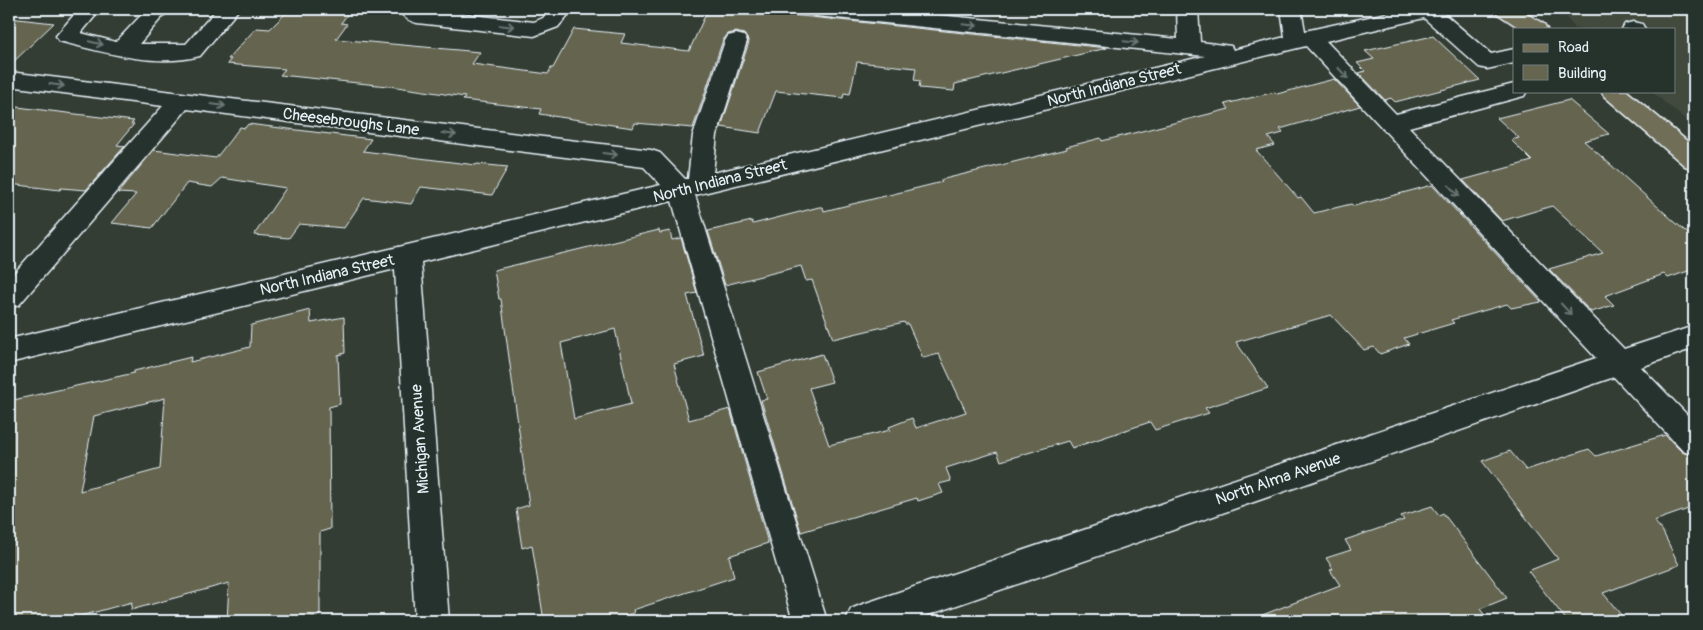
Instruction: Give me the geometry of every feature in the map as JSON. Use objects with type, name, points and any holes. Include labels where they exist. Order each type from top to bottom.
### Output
[{"type":"main road","points":[[1505,9],[1534,28]]},
{"type":"main road","points":[[1613,92],[1694,160]]},
{"type":"street","points":[[90,9],[67,36],[122,50],[158,52],[192,51],[228,9]]},
{"type":"street","points":[[122,50],[159,9]]},
{"type":"street","points":[[411,9],[410,11],[417,16],[534,29],[545,27],[554,22],[562,9]]},
{"type":"street","points":[[817,9],[1243,53]]},
{"type":"street","points":[[1188,9],[1189,48]]},
{"type":"street","points":[[1291,9],[1302,39],[1391,124],[1694,442]]},
{"type":"street","points":[[1430,9],[1513,85]]},
{"type":"street","name":"North Indiana Street","points":[[9,351],[1430,9]]},
{"type":"street","points":[[736,41],[690,188],[810,621]]},
{"type":"street","points":[[1487,62],[1513,56]]},
{"type":"street","name":"Cheesebroughs Lane","points":[[9,79],[651,159],[690,188]]},
{"type":"street","points":[[1391,124],[1513,92]]},
{"type":"street","points":[[9,298],[181,101]]},
{"type":"street","name":"Michigan Avenue","points":[[407,256],[432,621]]},
{"type":"street","name":"North Alma Avenue","points":[[863,621],[1694,337]]},
{"type":"shaded area","points":[[1565,9],[1694,9],[1694,127],[1652,92],[1676,92],[1676,28],[1574,28],[1566,17]]},
{"type":"building","points":[[290,9],[350,11],[341,23],[347,24],[336,39],[480,52],[472,64],[548,74],[574,29],[625,34],[621,43],[689,51],[708,9],[734,9],[1107,48],[955,84],[954,91],[919,88],[920,81],[914,80],[916,68],[857,62],[850,94],[844,93],[843,98],[776,91],[760,133],[721,127],[749,42],[744,34],[736,32],[728,34],[723,40],[693,128],[635,123],[633,128],[539,114],[541,109],[463,100],[465,97],[397,87],[280,75],[285,69],[227,64],[231,59],[228,59],[256,28],[270,29]]},
{"type":"building","points":[[9,18],[54,23],[9,66]]},
{"type":"building","points":[[1433,36],[1480,80],[1395,102],[1391,98],[1385,100],[1359,73],[1365,71],[1357,63],[1374,59],[1365,51]]},
{"type":"building","points":[[1334,79],[1360,106],[1280,129],[1283,133],[1268,137],[1275,145],[1256,150],[1298,198],[1301,197],[1314,213],[1351,204],[1354,206],[1432,185],[1541,302],[1511,308],[1507,304],[1451,320],[1454,323],[1404,338],[1409,344],[1380,354],[1374,347],[1364,350],[1331,315],[1236,342],[1268,388],[1205,408],[1209,413],[1155,430],[1150,422],[1072,448],[1068,441],[1001,461],[997,452],[946,468],[951,481],[939,484],[943,493],[918,501],[917,498],[801,532],[761,400],[767,399],[758,372],[822,354],[832,382],[809,388],[829,445],[890,430],[889,427],[912,418],[916,428],[966,412],[939,354],[923,358],[908,324],[904,322],[833,339],[812,280],[806,281],[801,266],[725,285],[708,231],[752,221],[753,224],[819,207],[823,207],[824,211],[942,182],[940,180],[1067,149],[1066,147],[1101,138],[1102,141],[1229,109],[1225,104],[1275,92],[1277,94]]},
{"type":"building","points":[[1569,100],[1609,134],[1584,141],[1694,239],[1694,269],[1668,278],[1664,274],[1605,296],[1614,305],[1591,312],[1549,269],[1603,253],[1552,206],[1502,221],[1463,180],[1532,161],[1511,140],[1519,138],[1497,118]]},
{"type":"building","points":[[9,106],[134,121],[131,124],[134,124],[117,145],[125,146],[86,190],[61,188],[60,190],[9,184]]},
{"type":"building","points":[[248,124],[371,139],[363,151],[476,165],[508,167],[492,195],[421,187],[411,204],[364,198],[344,228],[299,224],[289,238],[254,235],[286,188],[222,178],[212,187],[187,183],[152,228],[112,223],[136,194],[118,193],[154,150],[216,158],[240,127],[245,128]]},
{"type":"building","points":[[659,230],[660,233],[670,231],[672,240],[681,238],[697,293],[687,295],[704,356],[674,364],[689,420],[730,409],[768,543],[729,556],[734,577],[633,610],[634,613],[606,621],[544,621],[532,545],[522,548],[516,509],[529,505],[501,299],[499,299],[494,270]],"holes":[[[615,329],[631,404],[574,419],[561,343]]]},
{"type":"building","points":[[310,310],[311,323],[344,317],[345,353],[338,355],[340,404],[329,407],[330,529],[320,532],[320,615],[302,621],[227,621],[229,583],[131,610],[132,602],[63,621],[9,621],[9,401],[134,373],[134,371],[191,357],[190,362],[250,347],[251,325]],"holes":[[[165,398],[160,469],[80,491],[94,416]]]},
{"type":"building","points":[[1665,435],[1682,452],[1694,457],[1694,507],[1654,521],[1662,530],[1679,565],[1603,593],[1626,621],[1567,621],[1528,571],[1558,559],[1482,461],[1510,451],[1526,470],[1589,449],[1596,456]]},
{"type":"building","points":[[1432,506],[1439,515],[1443,513],[1507,598],[1480,609],[1489,621],[1253,621],[1252,619],[1340,585],[1330,570],[1333,569],[1326,558],[1351,550],[1345,540],[1404,520],[1401,516]]}]
